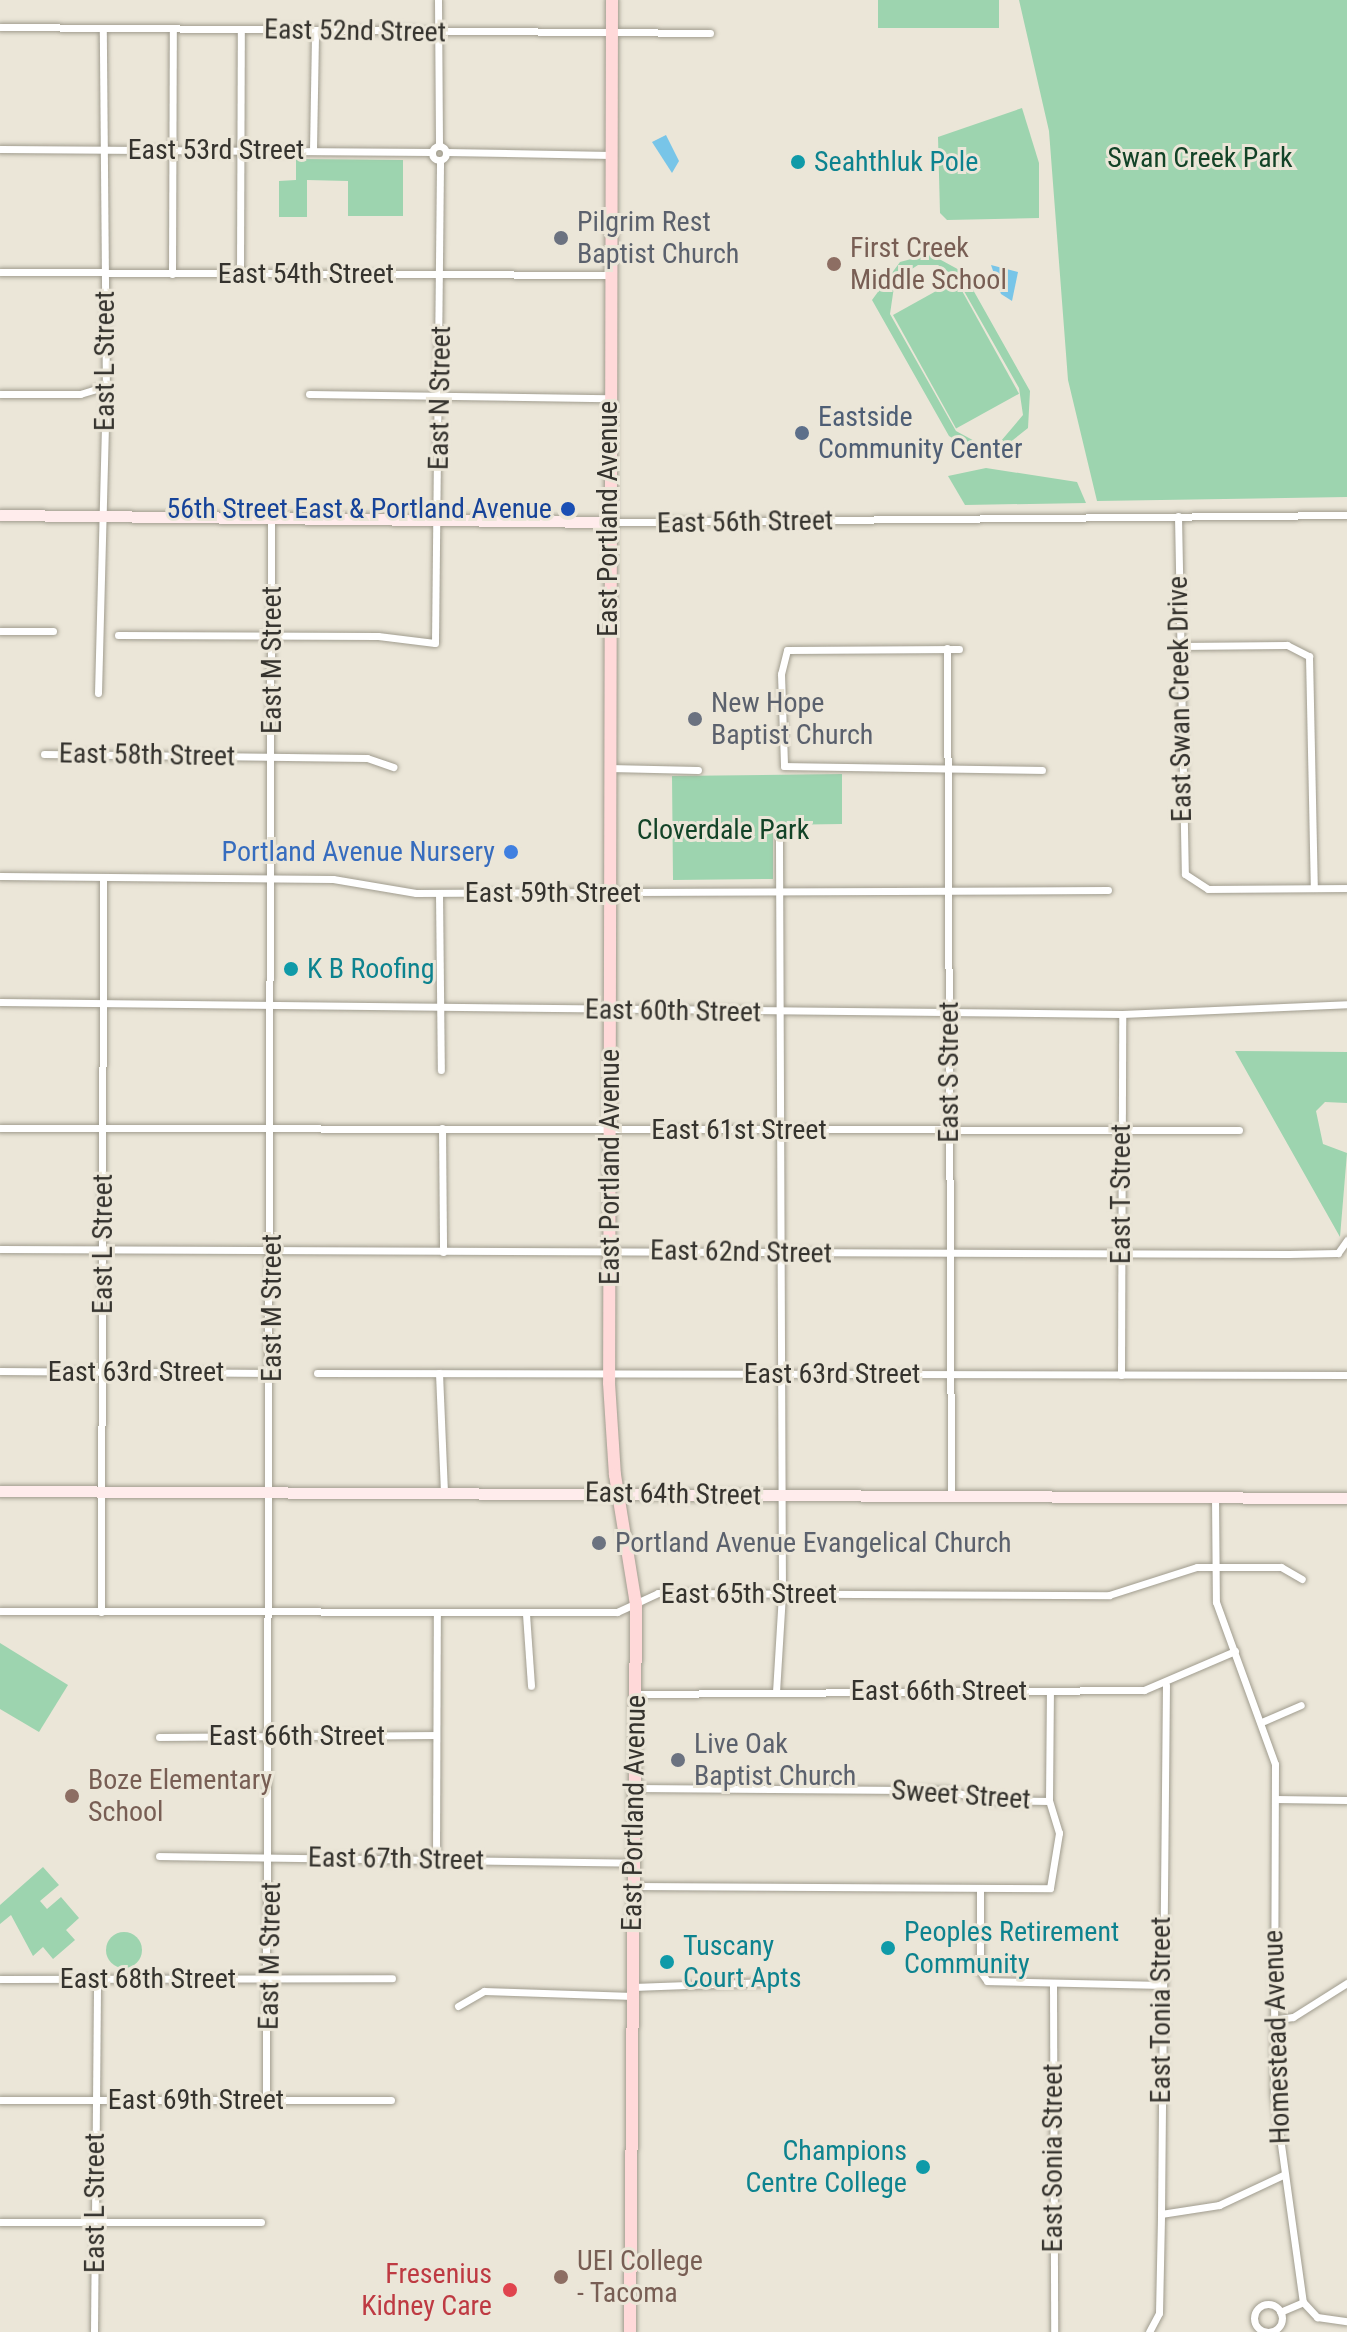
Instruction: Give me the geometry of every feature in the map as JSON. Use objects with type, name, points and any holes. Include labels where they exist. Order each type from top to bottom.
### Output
[{"type":"main road","name":"East Portland Avenue","points":[[612,0],[608,398],[610,1372],[618,1493],[636,1604],[630,2332]]},
{"type":"street","points":[[438,0],[443,149],[440,160],[432,152],[443,149],[611,155]]},
{"type":"street","name":"East 52nd Street","points":[[0,27],[710,33]]},
{"type":"street","name":"East L Street","points":[[98,693],[106,386],[103,28]]},
{"type":"street","points":[[172,274],[173,29]]},
{"type":"street","points":[[240,274],[238,150],[241,30]]},
{"type":"street","points":[[313,150],[315,30]]},
{"type":"street","name":"East 53rd Street","points":[[0,149],[432,152]]},
{"type":"street","name":"East N Street","points":[[273,635],[392,637],[429,647],[438,636],[440,160]]},
{"type":"street","name":"East 54th Street","points":[[0,272],[611,275]]},
{"type":"street","points":[[0,394],[80,394],[106,386]]},
{"type":"street","points":[[309,394],[608,398]]},
{"type":"street","name":"East 56th Street","points":[[0,515],[608,522],[1347,515]]},
{"type":"street","name":"East M Street","points":[[266,2100],[271,1857],[271,516]]},
{"type":"street","name":"East Swan Creek Drive","points":[[1178,516],[1182,860],[1189,881],[1208,889],[1314,888]]},
{"type":"street","points":[[0,631],[53,631]]},
{"type":"street","points":[[118,635],[273,635]]},
{"type":"street","points":[[1179,646],[1287,645],[1309,656],[1314,888],[1347,888]]},
{"type":"street","name":"East S Street","points":[[947,648],[951,1496]]},
{"type":"street","points":[[959,649],[785,653],[784,766],[1042,770]]},
{"type":"street","name":"East 58th Street","points":[[44,754],[367,758],[393,767]]},
{"type":"street","points":[[608,768],[698,770]]},
{"type":"street","points":[[776,1692],[782,1593],[779,831]]},
{"type":"street","name":"East 59th Street","points":[[0,876],[358,880],[439,893],[1108,890]]},
{"type":"street","name":"East L Street","points":[[101,1612],[103,877]]},
{"type":"street","points":[[439,893],[441,1070]]},
{"type":"street","name":"East 60th Street","points":[[0,1002],[271,1004],[440,1012],[609,1009],[1122,1014],[1347,1004]]},
{"type":"street","name":"East T Street","points":[[1121,1375],[1122,1014]]},
{"type":"street","name":"East 61st Street","points":[[0,1128],[1239,1130]]},
{"type":"street","points":[[442,1128],[443,1252]]},
{"type":"street","name":"East 62nd Street","points":[[0,1249],[1338,1253],[1347,1240]]},
{"type":"street","name":"East 63rd Street","points":[[0,1371],[272,1373]]},
{"type":"street","name":"East 63rd Street","points":[[317,1373],[1347,1375]]},
{"type":"street","points":[[439,1373],[444,1494]]},
{"type":"street","name":"East 64th Street","points":[[0,1491],[1347,1498]]},
{"type":"street","name":"Homestead Avenue","points":[[1215,1497],[1216,1602],[1264,1721],[1275,1799],[1272,2020],[1283,2175],[1303,2302]]},
{"type":"street","name":"East 65th Street","points":[[0,1611],[437,1615],[617,1612],[658,1593],[1109,1595],[1191,1567],[1281,1567],[1302,1579]]},
{"type":"street","points":[[526,1614],[531,1686]]},
{"type":"street","points":[[436,1860],[437,1615]]},
{"type":"street","name":"East 66th Street","points":[[636,1694],[1050,1691],[1166,1685],[1235,1651]]},
{"type":"street","name":"East Tonia Street","points":[[1149,2332],[1159,2313],[1160,1985],[1166,1685]]},
{"type":"street","points":[[633,1886],[1050,1888],[1059,1833],[1049,1801],[1050,1691]]},
{"type":"street","points":[[1264,1721],[1301,1705]]},
{"type":"street","name":"East 66th Street","points":[[159,1737],[436,1735]]},
{"type":"street","name":"Sweet Street","points":[[633,1788],[945,1790],[987,1800],[1049,1801]]},
{"type":"street","points":[[1275,1799],[1347,1800]]},
{"type":"street","name":"East 67th Street","points":[[159,1856],[633,1863]]},
{"type":"street","points":[[980,1888],[983,1978],[1053,1984],[1160,1985]]},
{"type":"street","name":"East L Street","points":[[94,2332],[97,1978]]},
{"type":"street","name":"East 68th Street","points":[[0,1979],[392,1978]]},
{"type":"street","points":[[458,2006],[484,1991],[633,1992],[769,1982]]},
{"type":"street","points":[[1272,2020],[1293,2017],[1347,1983]]},
{"type":"street","name":"East Sonia Street","points":[[1053,1984],[1054,2332]]},
{"type":"street","name":"East 69th Street","points":[[0,2100],[391,2100]]},
{"type":"street","points":[[1161,2214],[1219,2205],[1283,2175]]},
{"type":"street","points":[[0,2222],[261,2222]]},
{"type":"street","points":[[1280,2312],[1303,2302],[1317,2317],[1347,2321]]},
{"type":"green space","points":[[878,0],[999,0],[999,28],[878,28]]},
{"type":"green space","name":"Swan Creek Park","points":[[1019,0],[1347,0],[1347,497],[1097,501],[1068,380],[1049,131]]},
{"type":"green space","points":[[1022,108],[1039,163],[1039,218],[947,220],[940,213],[938,137]]},
{"type":"green space","points":[[296,159],[403,160],[403,216],[348,216],[348,181],[307,180],[307,217],[279,217],[279,181],[296,180]]},
{"type":"green space","points":[[930,254],[963,272],[1030,391],[1028,428],[998,452],[975,452],[949,436],[872,300],[900,262]],"holes":[[[918,265],[938,265],[956,277],[1019,388],[1023,415],[1001,441],[980,444],[956,431],[890,314],[895,280]]]},
{"type":"green space","points":[[956,280],[1019,394],[956,429],[893,315]]},
{"type":"green space","points":[[986,468],[1077,482],[1086,503],[965,505],[948,476]]},
{"type":"green space","name":"Cloverdale Park","points":[[842,774],[842,824],[773,825],[773,879],[673,880],[672,776]]},
{"type":"green space","points":[[1235,1051],[1347,1052],[1347,1103],[1325,1102],[1316,1111],[1323,1144],[1347,1153],[1340,1237]]},
{"type":"green space","points":[[0,1643],[68,1685],[39,1732],[0,1709]]},
{"type":"green space","points":[[43,1867],[59,1885],[40,1901],[47,1909],[61,1897],[79,1918],[66,1930],[75,1940],[53,1959],[43,1947],[33,1956],[11,1915],[0,1924],[0,1905]]},
{"type":"green space","points":[[124,1932],[137,1937],[142,1950],[137,1963],[124,1968],[111,1963],[106,1950],[111,1937]]},
{"type":"water","points":[[666,135],[679,161],[672,173],[652,142]]},
{"type":"water","points":[[991,265],[1018,272],[1012,301],[1001,294]]},
{"type":"place","name":"Seahthluk Pole","points":[[798,162]]},
{"type":"place","name":"Pilgrim Rest Baptist Church","points":[[561,238]]},
{"type":"place","name":"First Creek Middle School","points":[[834,264]]},
{"type":"place","name":"Eastside Community Center","points":[[802,433]]},
{"type":"place","name":"56th Street East & Portland Avenue","points":[[568,509]]},
{"type":"place","name":"New Hope Baptist Church","points":[[695,719]]},
{"type":"place","name":"Portland Avenue Nursery","points":[[511,852]]},
{"type":"place","name":"K B Roofing","points":[[291,969]]},
{"type":"place","name":"Portland Avenue Evangelical Church","points":[[599,1543]]},
{"type":"place","name":"Live Oak Baptist Church","points":[[678,1760]]},
{"type":"place","name":"Boze Elementary School","points":[[72,1796]]},
{"type":"place","name":"Peoples Retirement Community","points":[[888,1948]]},
{"type":"place","name":"Tuscany Court Apts","points":[[667,1962]]},
{"type":"place","name":"Champions Centre College","points":[[923,2167]]},
{"type":"place","name":"UEI College - Tacoma","points":[[561,2277]]},
{"type":"place","name":"Fresenius Kidney Care","points":[[510,2290]]}]
